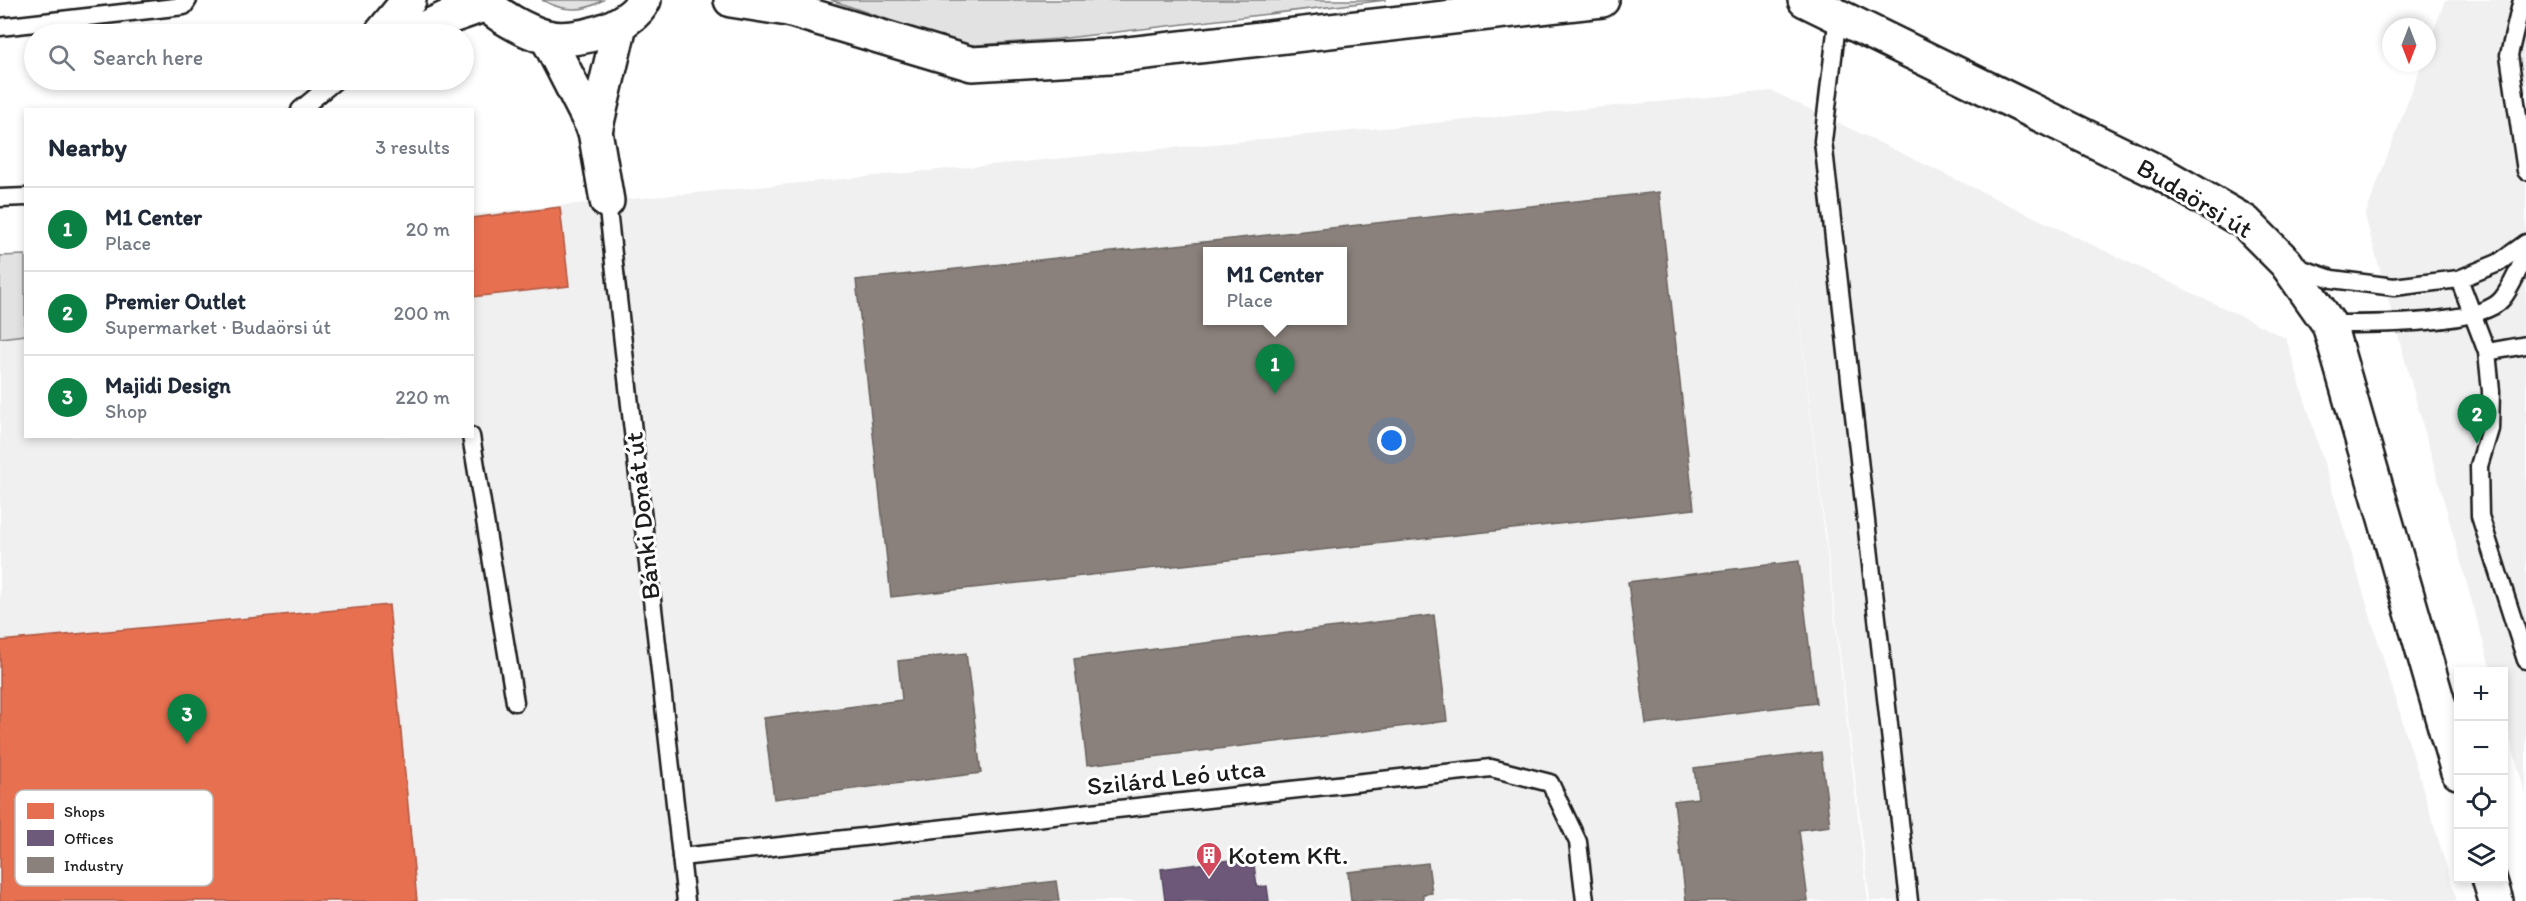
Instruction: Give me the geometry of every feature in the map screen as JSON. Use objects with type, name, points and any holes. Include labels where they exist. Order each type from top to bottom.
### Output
[{"type":"street","points":[[389,24],[409,0]]},
{"type":"street","points":[[731,0],[781,4],[972,64],[1111,56],[1602,0]]},
{"type":"street","name":"Budaörsi út","points":[[1805,0],[2160,173],[2245,222],[2286,263],[2329,324],[2454,758]]},
{"type":"street","points":[[433,24],[484,2],[520,26],[547,37],[582,37],[644,7]]},
{"type":"street","name":"Bánki Donát út","points":[[595,131],[644,7]]},
{"type":"street","name":"Bánki Donát út","points":[[547,37],[595,131],[607,201]]},
{"type":"street","points":[[2490,883],[2496,901]]},
{"type":"lane","points":[[26,24],[184,6],[188,0]]},
{"type":"lane","points":[[2522,0],[2509,55],[2526,171]]},
{"type":"lane","points":[[1838,15],[1823,141],[1909,901]]},
{"type":"lane","points":[[0,27],[24,24]]},
{"type":"lane","points":[[302,108],[324,90]]},
{"type":"lane","points":[[0,198],[24,197]]},
{"type":"lane","name":"Bánki Donát út","points":[[607,201],[686,901]]},
{"type":"lane","points":[[2286,263],[2332,279],[2394,287],[2459,279],[2498,263],[2526,243]]},
{"type":"lane","points":[[2329,324],[2385,324],[2473,315],[2501,300],[2526,254]]},
{"type":"lane","points":[[2459,279],[2487,352],[2491,391],[2490,429],[2479,466],[2480,516],[2526,660]]},
{"type":"lane","points":[[2487,352],[2526,345]]},
{"type":"lane","points":[[471,438],[515,702]]},
{"type":"lane","name":"Szilárd Leó utca","points":[[681,857],[1491,768],[1550,783],[1578,842],[1585,901]]},
{"type":"shaded area","points":[[542,0],[603,0],[588,7],[572,9]]},
{"type":"shaded area","points":[[831,0],[1386,0],[1058,39],[964,46]]},
{"type":"shaded area","points":[[2445,0],[2526,0],[2526,797],[2508,731],[2508,667],[2490,667],[2365,216],[2419,72],[2436,72],[2436,24]]},
{"type":"shaded area","points":[[1772,91],[2286,338],[2457,901],[1870,901],[1788,224],[1868,901],[0,901],[0,256],[24,255],[24,438],[474,438],[474,214]]},
{"type":"shaded area","points":[[24,255],[24,335],[0,338],[0,256]]},
{"type":"building: Shops","points":[[560,207],[569,286],[474,297],[474,218]]},
{"type":"building: Shops","points":[[389,605],[417,901],[0,901],[0,641]]},
{"type":"building: Offices","name":"Kotem Kft.","points":[[1253,857],[1257,887],[1267,886],[1269,901],[1165,901],[1161,869]]},
{"type":"building: Industry","points":[[1659,192],[1694,509],[891,597],[856,280]]},
{"type":"building: Industry","points":[[1799,561],[1816,703],[1646,724],[1628,582]]},
{"type":"building: Industry","points":[[1434,615],[1447,721],[1087,765],[1074,659]]},
{"type":"building: Industry","points":[[966,653],[981,773],[774,799],[764,718],[902,700],[898,661]]},
{"type":"building: Industry","points":[[1821,752],[1830,826],[1799,830],[1808,901],[1686,901],[1674,801],[1698,798],[1694,768]]},
{"type":"building: Industry","points":[[1428,863],[1432,893],[1423,894],[1423,901],[1351,901],[1348,872]]},
{"type":"building: Industry","points":[[1056,881],[1059,901],[893,901]]},
{"type":"place","name":"M1 Center","points":[[1275,394]]},
{"type":"place","name":"Premier Outlet","points":[[2477,444]]},
{"type":"place","name":"Majidi Design","points":[[187,744]]},
{"type":"place","name":"Kotem Kft.","points":[[1209,878]]}]
